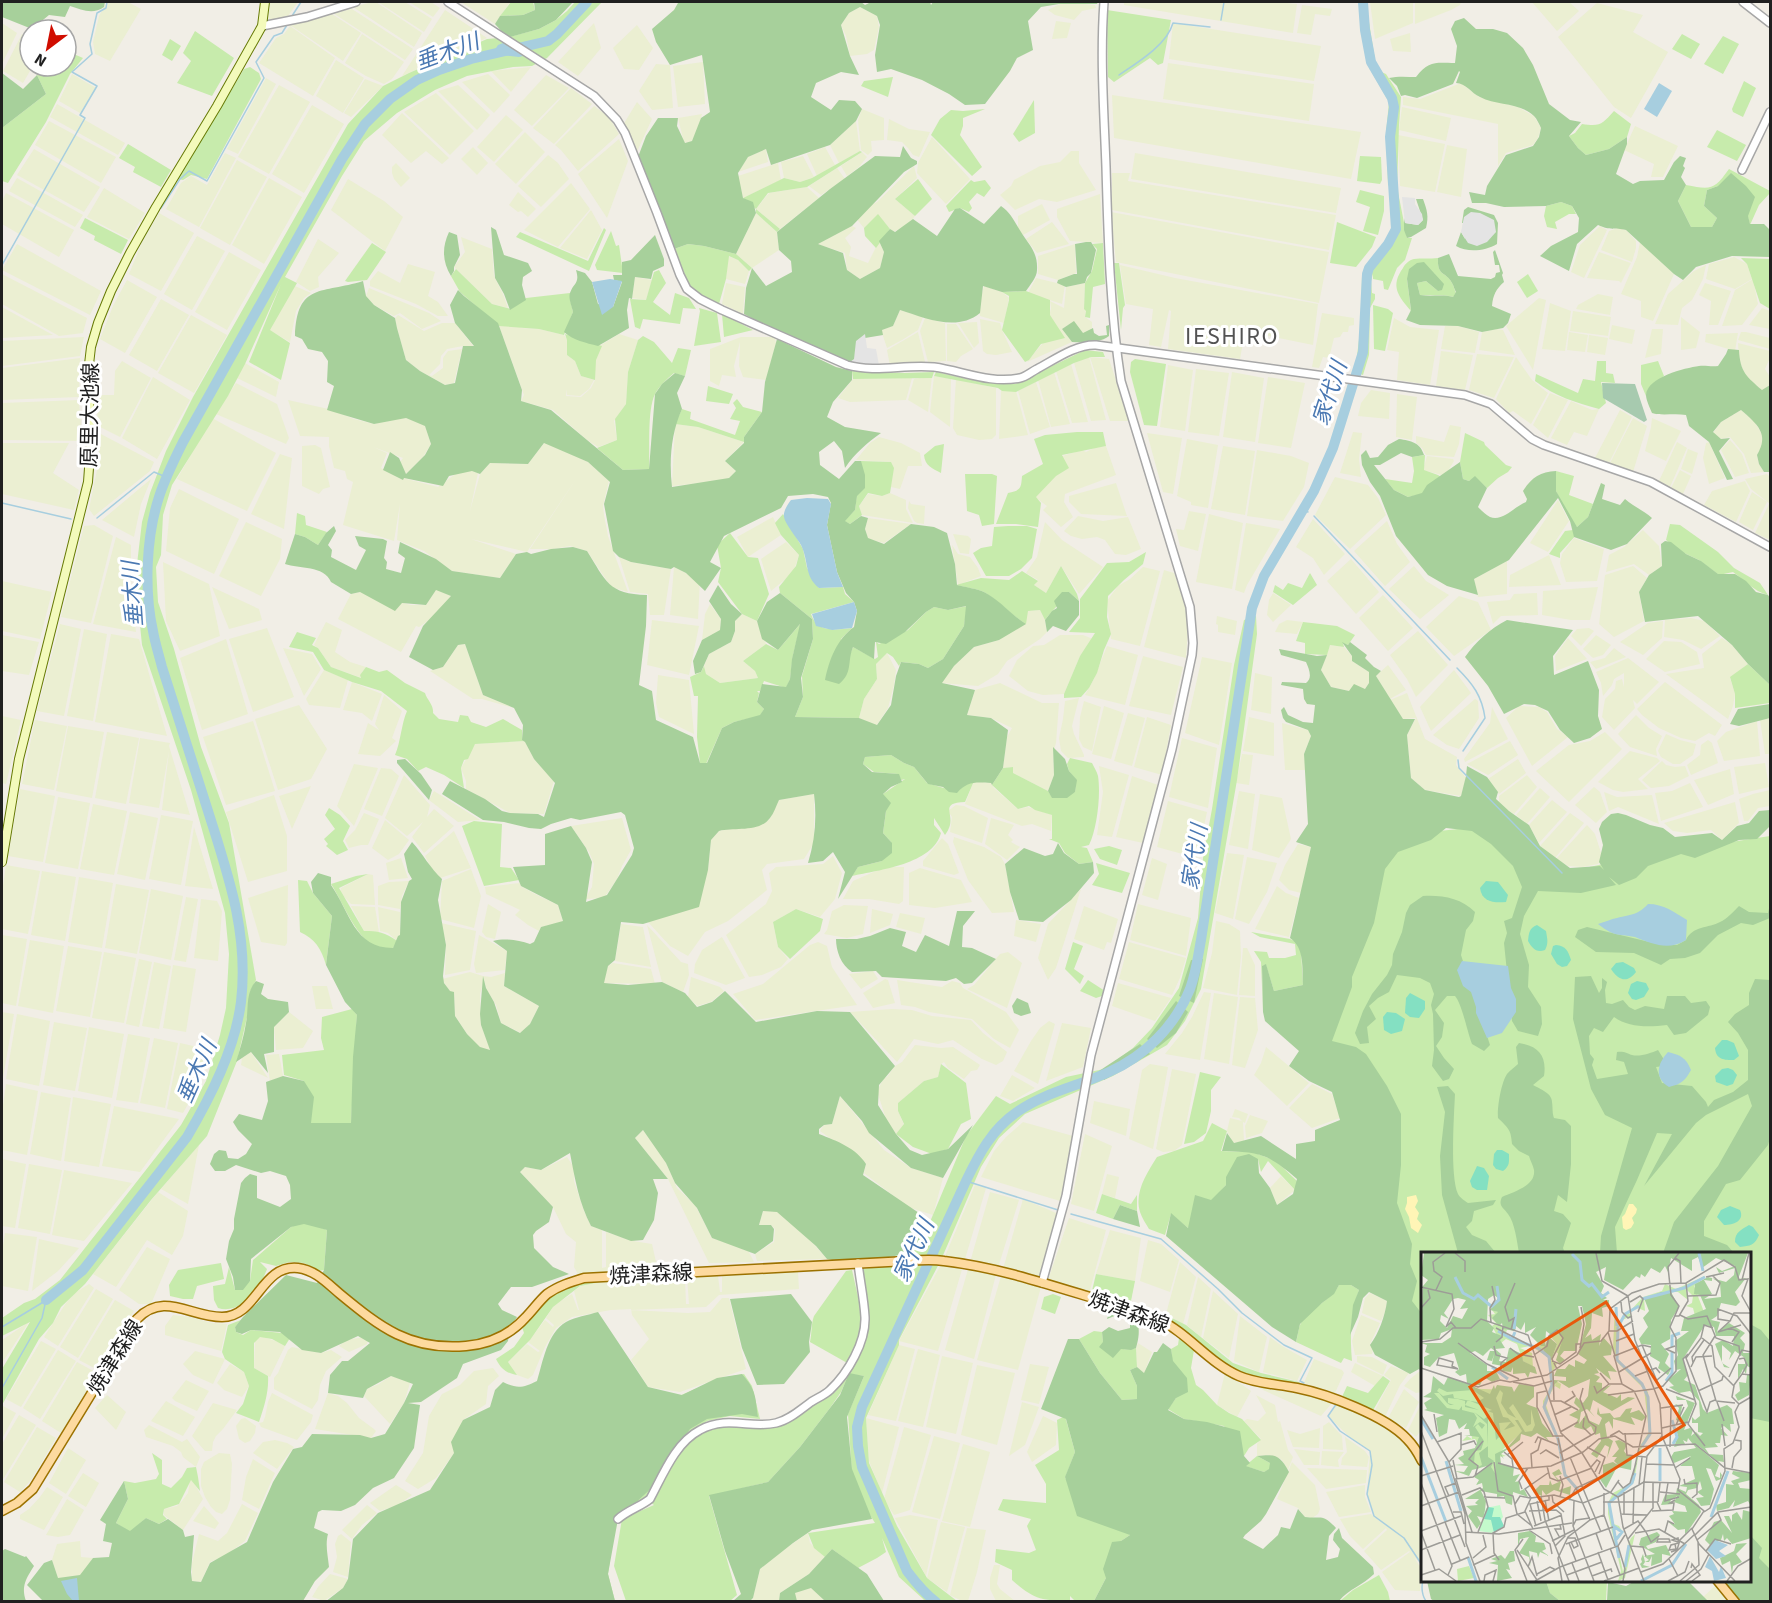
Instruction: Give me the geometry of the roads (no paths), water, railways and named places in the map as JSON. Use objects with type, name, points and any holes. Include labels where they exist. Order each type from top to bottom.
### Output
[{"type":"main road","name":"原里大池線","points":[[2,862],[19,759],[88,482],[91,440],[88,373],[93,340],[111,291],[130,253],[262,26],[265,2]]},
{"type":"main road","name":"焼津森線","points":[[2,1511],[17,1503],[33,1489],[137,1319],[144,1312],[153,1307],[171,1305],[211,1317],[227,1317],[240,1312],[276,1273],[292,1268],[312,1272],[372,1320],[397,1335],[439,1346],[467,1346],[500,1338],[509,1333],[559,1286],[585,1278],[942,1260],[981,1267],[1042,1283],[1156,1318],[1181,1332],[1220,1364],[1242,1377],[1331,1397],[1396,1429],[1407,1439],[1421,1460]]},
{"type":"main road","points":[[1718,1582],[1735,1602]]},
{"type":"street","points":[[262,26],[356,2]]},
{"type":"street","points":[[448,2],[594,96],[617,120],[635,156],[687,289],[700,299],[722,310],[847,365],[862,369],[934,367],[982,378],[1023,378],[1073,350],[1089,345],[1465,395],[1495,407],[1532,439],[1544,445],[1651,482],[1770,547]]},
{"type":"street","points":[[1042,1283],[1066,1196],[1098,1029],[1172,749],[1193,643],[1190,607],[1121,381],[1116,347],[1108,232],[1103,100],[1104,2]]},
{"type":"street","points":[[1743,2],[1770,23]]},
{"type":"street","points":[[1742,170],[1770,112]]},
{"type":"street","points":[[618,1519],[624,1513],[650,1499],[678,1448],[700,1430],[725,1422],[777,1423],[828,1391],[838,1381],[862,1337],[865,1319],[858,1263]]},
{"type":"water","points":[[503,43],[523,56],[502,55],[481,60],[480,57],[492,54],[498,45]]},
{"type":"water","points":[[1659,83],[1672,91],[1657,117],[1644,109]]},
{"type":"water","points":[[610,279],[622,281],[613,307],[602,315],[592,282]]},
{"type":"water","points":[[828,499],[831,504],[827,525],[837,572],[843,587],[819,588],[814,583],[801,545],[785,520],[784,512],[791,500]]},
{"type":"water","points":[[854,602],[857,611],[852,628],[832,630],[816,626],[812,614]]},
{"type":"water","points":[[1648,904],[1664,907],[1687,920],[1686,940],[1673,945],[1660,945],[1613,933],[1598,924],[1634,914]]},
{"type":"water","points":[[1462,961],[1508,966],[1511,988],[1516,999],[1516,1012],[1502,1033],[1487,1038],[1476,1013],[1471,992],[1463,986],[1457,970]]},
{"type":"water","points":[[1668,1052],[1682,1058],[1691,1070],[1682,1082],[1669,1087],[1659,1075],[1661,1061]]},
{"type":"water","points":[[77,1578],[79,1601],[73,1601],[61,1581]]},
{"type":"waterway","points":[[2,265],[85,118],[80,115],[97,86],[72,72],[92,54],[90,44],[97,13],[106,8],[107,2]]},
{"type":"waterway","points":[[292,16],[301,2]]},
{"type":"waterway","name":"垂木川","points":[[46,1300],[83,1270],[187,1137],[228,1055],[241,1002],[242,952],[235,905],[223,858],[162,667],[150,615],[148,564],[151,529],[167,476],[183,442],[342,159],[365,124],[390,99],[417,80],[439,70],[471,59],[548,41],[587,2]]},
{"type":"waterway","points":[[1221,20],[1224,2]]},
{"type":"waterway","name":"家代川","points":[[936,1602],[920,1588],[907,1571],[862,1467],[857,1427],[862,1407],[966,1181],[993,1134],[1008,1119],[1028,1105],[1098,1077],[1135,1057],[1167,1027],[1184,1003],[1190,989],[1201,940],[1252,608],[1264,576],[1314,491],[1333,448],[1363,352],[1367,274],[1396,229],[1390,137],[1394,107],[1392,98],[1371,62],[1363,2]]},
{"type":"waterway","points":[[1119,75],[1158,46],[1165,39],[1173,23],[1210,27]]},
{"type":"waterway","points":[[161,208],[180,179],[189,171],[207,181],[264,78],[256,62],[274,36],[282,33],[287,25]]},
{"type":"waterway","points":[[97,518],[154,472],[166,477]]},
{"type":"waterway","points":[[2,503],[71,519]]},
{"type":"waterway","name":"家代川","points":[[1304,510],[1308,512]]},
{"type":"waterway","points":[[1314,516],[1450,660]]},
{"type":"waterway","points":[[1457,668],[1476,691],[1482,703],[1485,718],[1463,751]]},
{"type":"waterway","points":[[1458,760],[1459,768],[1562,873]]},
{"type":"waterway","points":[[966,1181],[1058,1210]]},
{"type":"waterway","points":[[1071,1214],[1161,1239],[1242,1313],[1284,1345],[1312,1358],[1300,1381],[1304,1383]]},
{"type":"waterway","points":[[2,1388],[42,1318],[46,1300]]},
{"type":"waterway","points":[[2,1327],[45,1301]]},
{"type":"waterway","points":[[1337,1403],[1328,1416],[1340,1431],[1370,1451],[1372,1465],[1367,1494],[1374,1516],[1404,1538],[1421,1564]]},
{"type":"waterway","points":[[1423,1582],[1422,1592],[1427,1602]]},
{"type":"district","name":"IESHIRO","points":[[1232,336]]}]
